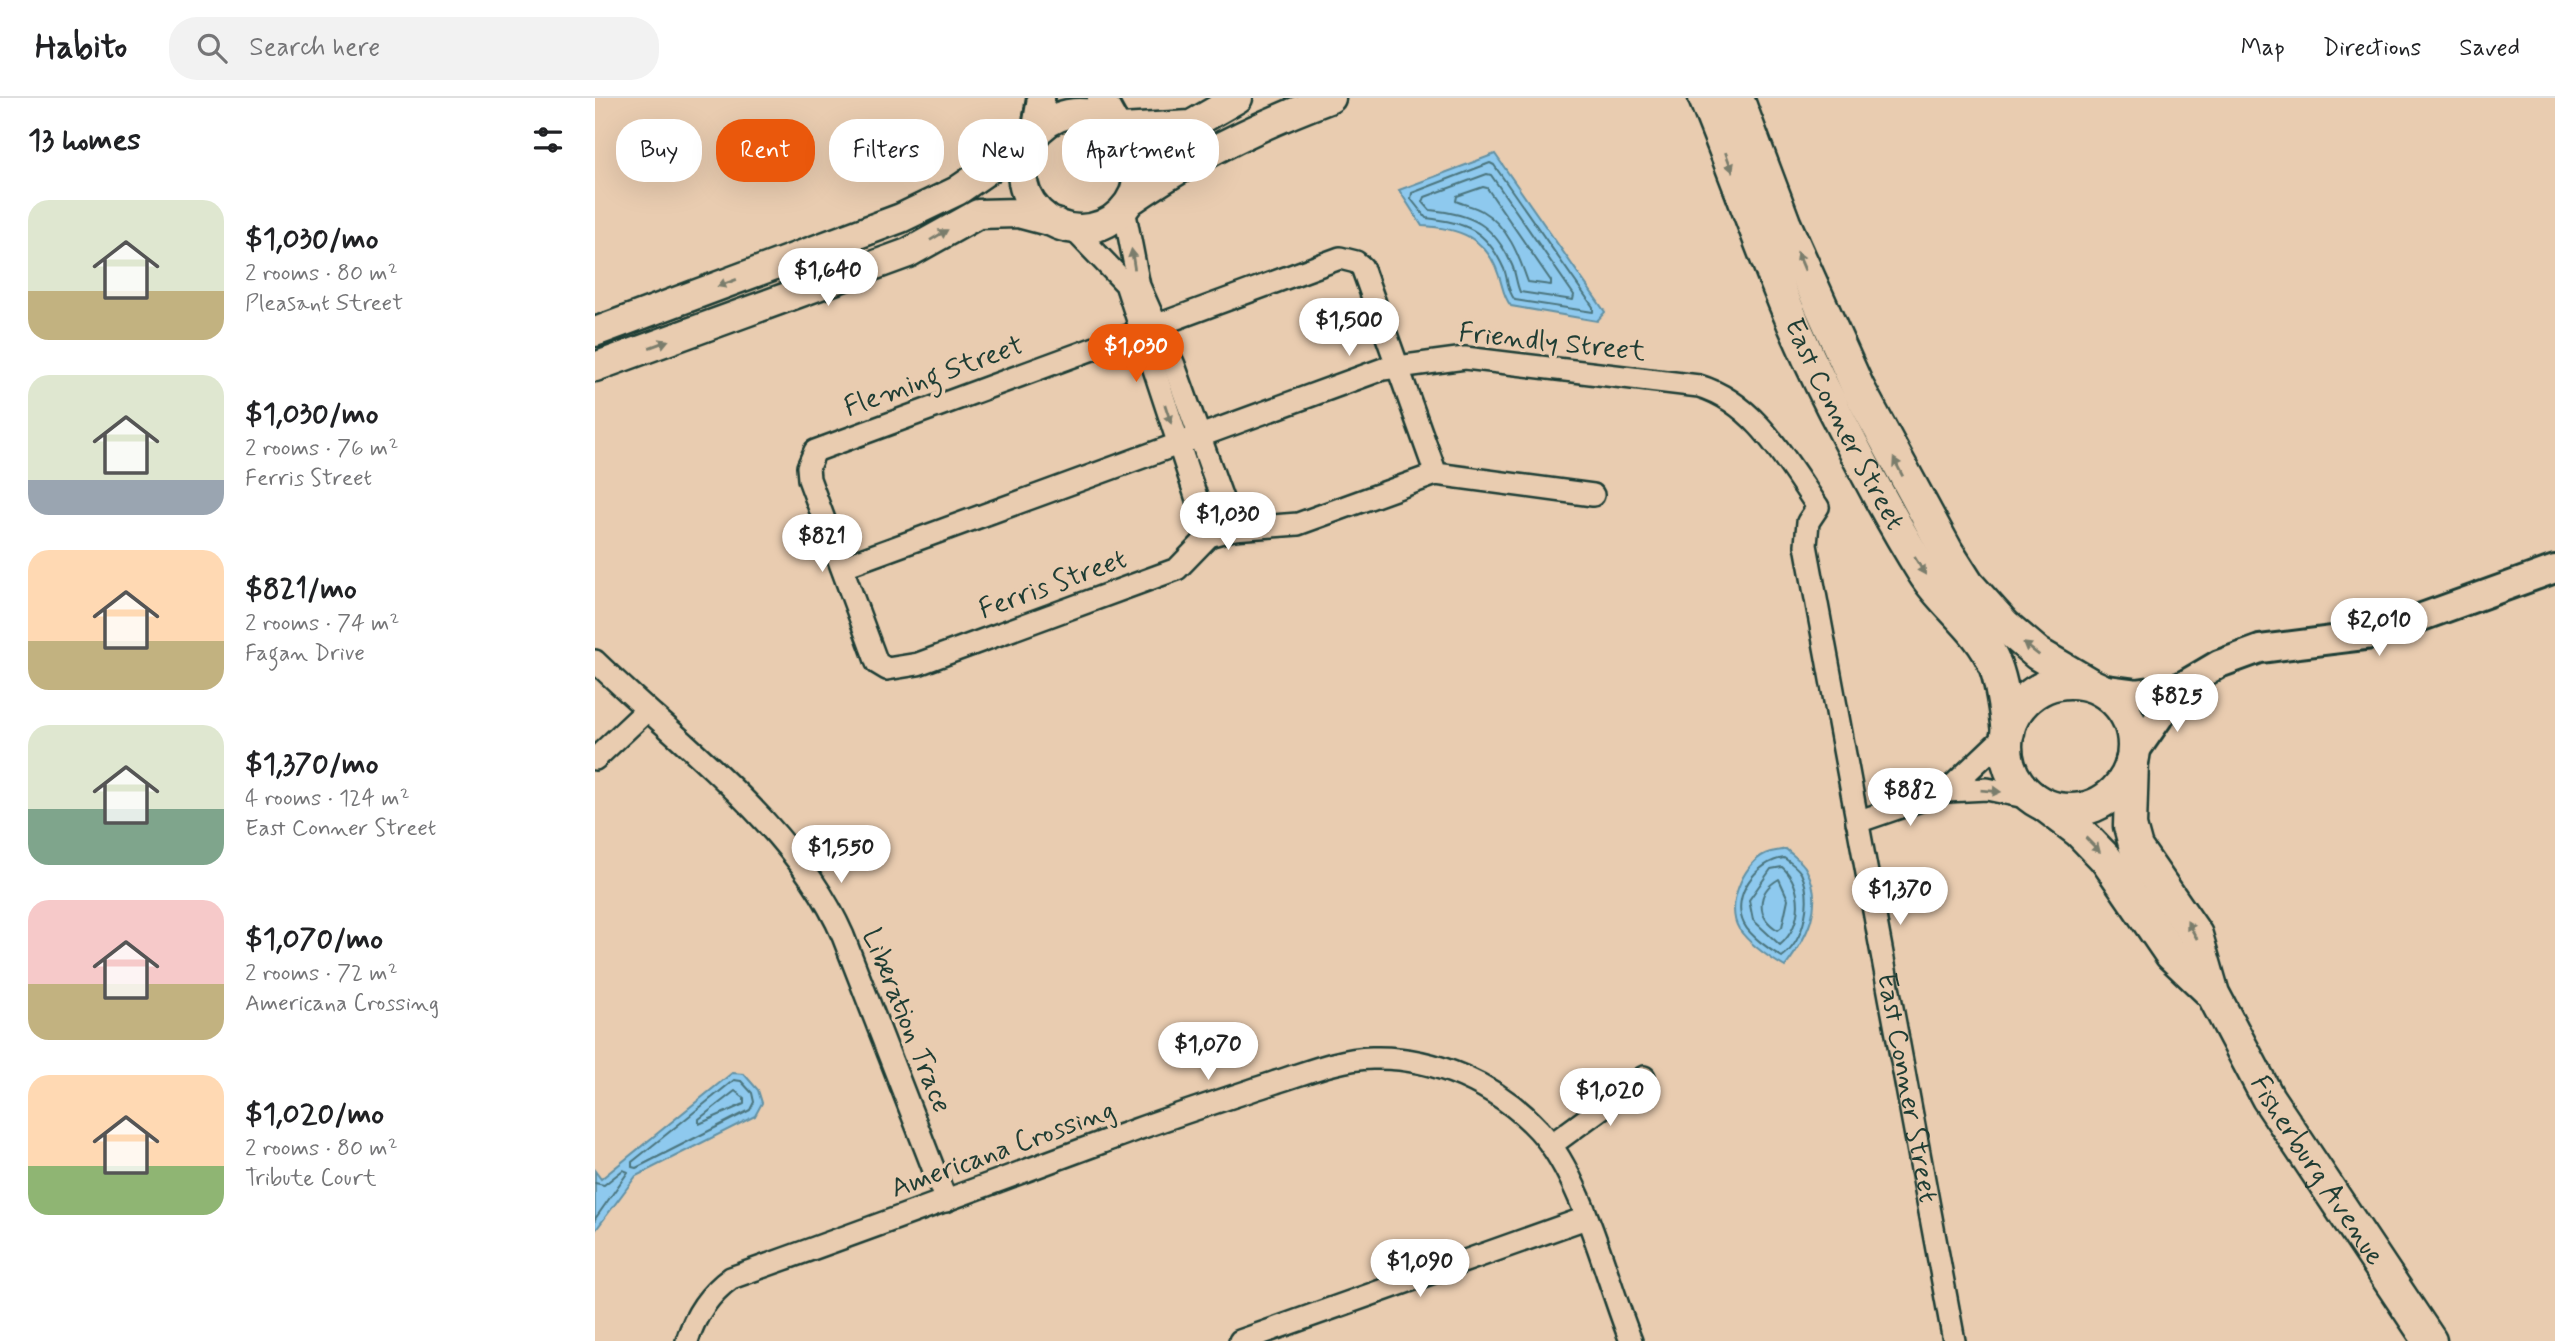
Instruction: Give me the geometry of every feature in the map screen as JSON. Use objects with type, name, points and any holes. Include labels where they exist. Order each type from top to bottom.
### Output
[{"type":"main road","points":[[1201,119],[1238,98]]},
{"type":"main road","points":[[595,367],[908,253],[978,215],[1018,213],[1064,226],[1100,225],[1202,154],[1261,124],[1331,98]]},
{"type":"main road","name":"East Conner Street","points":[[1705,98],[1756,236],[1830,402],[1904,541],[1935,591],[1969,628],[1994,663],[2001,683],[2008,733]]},
{"type":"main road","name":"East Conner Street","points":[[1737,98],[1820,307],[1901,472],[1947,552],[1968,585],[2004,625],[2046,660],[2094,686]]},
{"type":"main road","points":[[1048,123],[1073,113],[1088,113],[1101,119]]},
{"type":"main road","points":[[595,331],[901,218],[970,182]]},
{"type":"main road","points":[[1025,182],[1025,187],[1042,214],[1064,226]]},
{"type":"main road","points":[[1127,205],[1136,182]]},
{"type":"main road","points":[[2059,682],[2094,686],[2123,709],[2130,724],[2133,758],[2121,784],[2102,801],[2065,810],[2038,801],[2024,789],[2009,764],[2008,733],[2021,705],[2045,687],[2059,682]]},
{"type":"main road","name":"Fisherburg Avenue","points":[[2133,758],[2130,826],[2136,848],[2196,935],[2213,994],[2267,1098],[2430,1341]]},
{"type":"main road","name":"Fisherburg Avenue","points":[[2038,801],[2079,831],[2106,859],[2171,954],[2213,994]]},
{"type":"street","points":[[1037,119],[1041,98]]},
{"type":"street","points":[[1101,98],[1113,119]]},
{"type":"street","points":[[1127,205],[1148,327],[1177,442],[1209,536]]},
{"type":"street","points":[[1064,226],[1126,284],[1148,327],[1174,365],[1233,529]]},
{"type":"street","name":"Fleming Street","points":[[842,567],[809,479],[810,457],[815,451],[1332,260],[1356,262],[1362,267],[1397,366]]},
{"type":"street","name":"Friendly Street","points":[[842,567],[1199,434],[1397,366],[1465,358],[1699,386],[1713,391],[1752,417],[1818,507]]},
{"type":"street","points":[[1397,366],[1436,474]]},
{"type":"street","name":"Ferris Street","points":[[842,567],[877,663],[887,668],[918,664],[1177,569],[1209,536],[1233,529],[1298,524],[1436,474],[1593,495]]},
{"type":"street","name":"East Conner Street","points":[[1818,507],[1808,522],[1806,545],[1954,1341]]},
{"type":"street","points":[[2094,686],[2137,693],[2180,687],[2237,656],[2280,645],[2344,641],[2372,635],[2555,569]]},
{"type":"street","name":"Liberation Trace","points":[[595,661],[778,836],[812,878],[830,906],[946,1201]]},
{"type":"street","points":[[2133,758],[2180,687]]},
{"type":"street","points":[[595,759],[647,710]]},
{"type":"street","points":[[1947,791],[2008,733]]},
{"type":"street","points":[[1857,822],[1947,791],[1987,789],[2038,801]]},
{"type":"street","name":"Americana Crossing","points":[[687,1341],[702,1307],[716,1289],[731,1278],[1186,1111],[1343,1061],[1402,1060],[1435,1066],[1471,1080],[1504,1099],[1551,1145],[1574,1186],[1631,1341]]},
{"type":"street","points":[[1551,1145],[1644,1077]]},
{"type":"street","points":[[1240,1341],[1585,1218]]},
{"type":"water","points":[[1495,154],[1605,312],[1597,321],[1511,306],[1487,252],[1459,232],[1422,226],[1399,190]]},
{"type":"water","points":[[1786,849],[1805,866],[1812,882],[1814,908],[1806,933],[1785,967],[1743,935],[1735,920],[1734,909],[1743,876],[1750,867],[1765,854]]},
{"type":"water","points":[[732,1073],[744,1074],[758,1090],[762,1103],[755,1116],[636,1176],[595,1231],[595,1171],[601,1179]]}]
